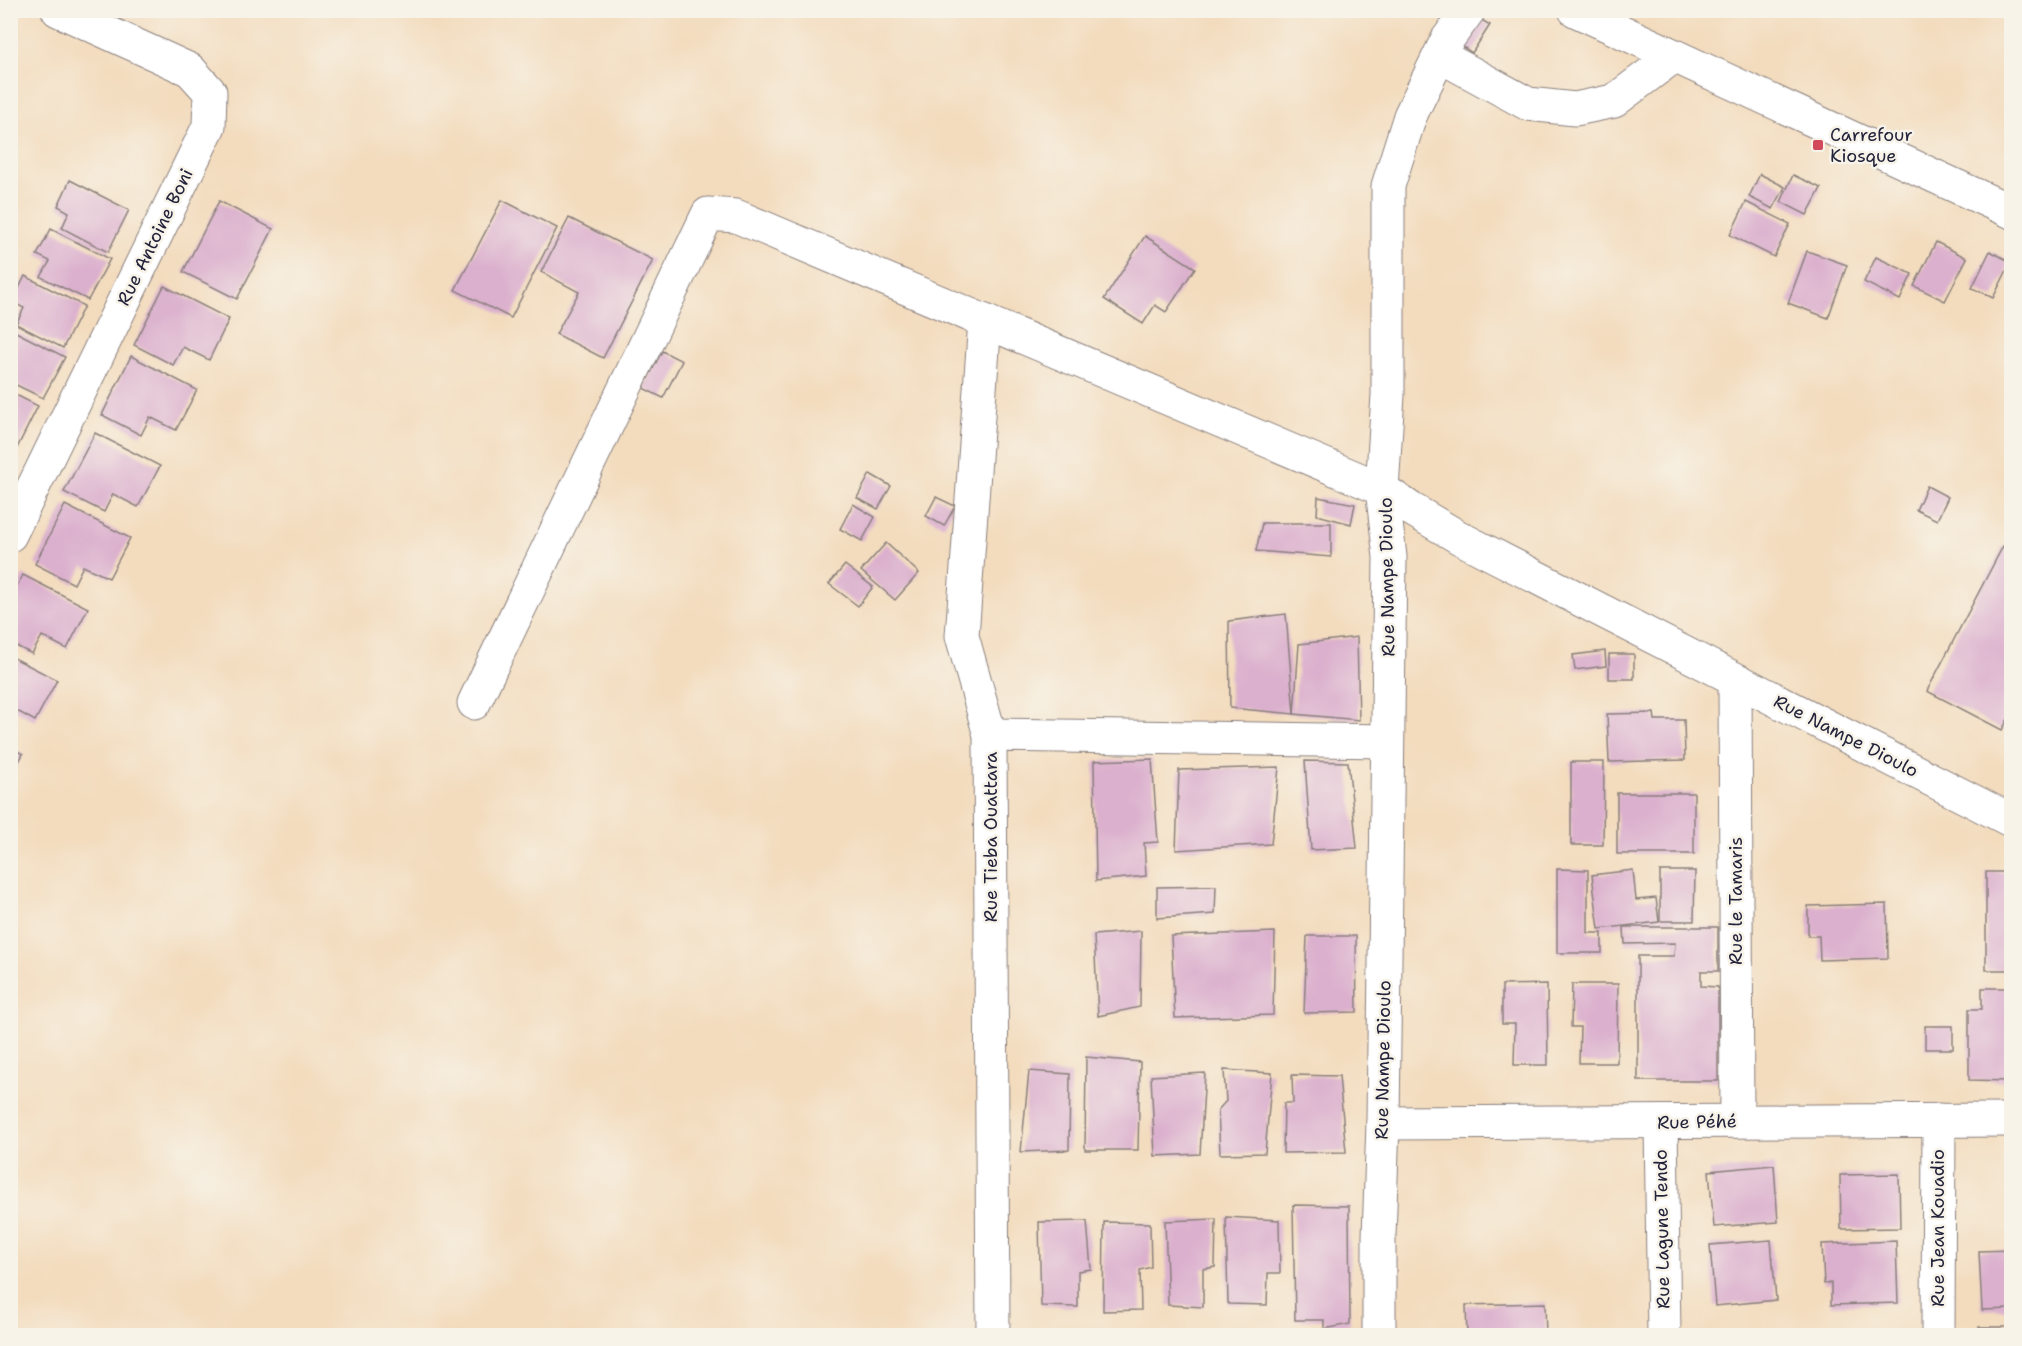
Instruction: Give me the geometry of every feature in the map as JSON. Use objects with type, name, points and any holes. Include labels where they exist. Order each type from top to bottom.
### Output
[{"type":"street","name":"Rue Antoine Boni","points":[[10,535],[209,126],[210,92],[190,70],[58,10]]},
{"type":"street","points":[[474,703],[708,214],[736,216],[1382,489],[1388,395],[1388,186],[1410,116],[1447,40],[1469,10]]},
{"type":"street","points":[[1575,10],[2012,212]]},
{"type":"street","points":[[1440,56],[1528,104],[1575,109],[1614,101],[1674,56]]},
{"type":"street","points":[[986,321],[962,636],[990,735]]},
{"type":"street","name":"Rue Nampe Dioulo","points":[[1382,489],[1460,538],[2012,821]]},
{"type":"street","name":"Rue Nampe Dioulo","points":[[1379,1335],[1378,1236],[1383,1123],[1390,557],[1382,489]]},
{"type":"street","name":"Rue le Tamaris","points":[[1736,680],[1737,1121]]},
{"type":"street","name":"Rue Tieba Ouattara","points":[[993,1335],[990,735],[1387,741]]},
{"type":"street","name":"Rue Jean Kouadio","points":[[1938,1335],[1939,1120]]},
{"type":"street","name":"Rue Péhé","points":[[1383,1123],[2012,1120]]},
{"type":"street","name":"Rue Lagune Tendo","points":[[1661,1122],[1664,1335]]},
{"type":"building","points":[[1470,13],[1490,25],[1472,53],[1452,40]]},
{"type":"building","points":[[1760,174],[1785,187],[1773,209],[1749,197]]},
{"type":"building","points":[[1793,175],[1821,188],[1807,215],[1781,202]]},
{"type":"building","points":[[70,180],[129,210],[108,252],[62,228],[69,212],[58,206]]},
{"type":"building","points":[[502,200],[557,228],[511,318],[455,290]]},
{"type":"building","points":[[219,201],[273,229],[237,299],[183,272]]},
{"type":"building","points":[[1746,202],[1790,224],[1774,257],[1730,235]]},
{"type":"building","points":[[569,218],[653,260],[603,358],[556,334],[579,292],[541,272]]},
{"type":"building","points":[[51,229],[110,259],[88,300],[41,277],[50,261],[37,255]]},
{"type":"building","points":[[1145,236],[1195,268],[1166,312],[1155,305],[1143,324],[1104,299]]},
{"type":"building","points":[[1936,242],[1967,258],[1945,301],[1914,286]]},
{"type":"building","points":[[1807,251],[1847,265],[1828,318],[1788,303]]},
{"type":"building","points":[[1990,251],[2011,262],[1993,298],[1972,288]]},
{"type":"building","points":[[1876,257],[1912,274],[1900,300],[1864,282]]},
{"type":"building","points":[[25,276],[84,306],[63,348],[16,324],[24,308],[12,302]]},
{"type":"building","points":[[164,286],[229,319],[209,360],[183,347],[173,365],[134,345]]},
{"type":"building","points":[[10,329],[65,357],[43,398],[10,382]]},
{"type":"building","points":[[662,351],[682,361],[663,398],[643,388]]},
{"type":"building","points":[[131,356],[197,390],[176,430],[150,417],[141,435],[102,415]]},
{"type":"building","points":[[10,392],[38,406],[17,448],[10,445]]},
{"type":"building","points":[[95,433],[160,466],[138,507],[113,494],[104,512],[64,492]]},
{"type":"building","points":[[870,474],[891,486],[878,509],[857,498]]},
{"type":"building","points":[[1927,486],[1948,497],[1937,520],[1916,510]]},
{"type":"building","points":[[936,497],[955,506],[944,526],[926,516]]},
{"type":"building","points":[[1318,497],[1355,504],[1351,524],[1317,515]]},
{"type":"building","points":[[853,504],[875,517],[862,541],[840,529]]},
{"type":"building","points":[[65,505],[130,538],[109,578],[83,566],[74,584],[35,564]]},
{"type":"building","points":[[1262,523],[1331,523],[1331,557],[1256,551]]},
{"type":"building","points":[[886,543],[919,573],[895,600],[861,571]]},
{"type":"building","points":[[2003,546],[2012,551],[2012,712],[2002,730],[1927,691]]},
{"type":"building","points":[[845,565],[873,587],[858,606],[829,584]]},
{"type":"building","points":[[23,575],[88,608],[67,649],[42,636],[32,654],[10,643],[10,599]]},
{"type":"building","points":[[1286,614],[1294,714],[1230,708],[1229,621]]},
{"type":"building","points":[[1357,637],[1359,720],[1294,714],[1299,644]]},
{"type":"building","points":[[1605,651],[1606,666],[1575,670],[1573,655]]},
{"type":"building","points":[[1609,654],[1634,654],[1634,679],[1609,679]]},
{"type":"building","points":[[10,656],[57,680],[35,721],[10,707]]},
{"type":"building","points":[[1654,713],[1655,720],[1684,720],[1685,760],[1609,762],[1607,714]]},
{"type":"building","points":[[10,747],[23,754],[10,778]]},
{"type":"building","points":[[1152,759],[1158,842],[1144,843],[1146,876],[1096,881],[1094,761]]},
{"type":"building","points":[[1305,761],[1348,762],[1357,848],[1311,850]]},
{"type":"building","points":[[1571,762],[1604,762],[1603,845],[1571,845]]},
{"type":"building","points":[[1279,767],[1271,844],[1176,850],[1179,770]]},
{"type":"building","points":[[1617,793],[1694,793],[1694,854],[1617,854]]},
{"type":"building","points":[[1557,869],[1588,870],[1588,933],[1602,933],[1602,953],[1557,953]]},
{"type":"building","points":[[1633,870],[1636,900],[1656,898],[1659,922],[1599,929],[1592,875]]},
{"type":"building","points":[[1660,871],[1695,871],[1694,921],[1660,921]]},
{"type":"building","points":[[1986,872],[2012,872],[2012,970],[1986,970]]},
{"type":"building","points":[[1216,886],[1215,914],[1157,918],[1157,887]]},
{"type":"building","points":[[1887,904],[1888,958],[1820,960],[1819,936],[1808,936],[1808,906]]},
{"type":"building","points":[[1624,927],[1718,927],[1718,971],[1701,971],[1701,986],[1718,987],[1718,1081],[1638,1081],[1638,956],[1674,956],[1675,943],[1625,944]]},
{"type":"building","points":[[1141,931],[1140,1007],[1098,1016],[1094,935]]},
{"type":"building","points":[[1275,932],[1273,1015],[1175,1018],[1171,936]]},
{"type":"building","points":[[1307,936],[1356,936],[1357,1012],[1304,1013]]},
{"type":"building","points":[[1547,984],[1548,1065],[1514,1065],[1515,1024],[1502,1024],[1502,985]]},
{"type":"building","points":[[1572,984],[1618,984],[1617,1063],[1579,1063],[1580,1027],[1571,1027]]},
{"type":"building","points":[[1982,988],[2012,988],[2009,1081],[1969,1080],[1969,1009],[1982,1009]]},
{"type":"building","points":[[1925,1026],[1953,1026],[1953,1049],[1925,1049]]},
{"type":"building","points":[[1086,1057],[1140,1062],[1138,1150],[1085,1150]]},
{"type":"building","points":[[1224,1070],[1272,1073],[1265,1153],[1220,1154],[1218,1110],[1226,1101]]},
{"type":"building","points":[[1029,1071],[1070,1074],[1069,1150],[1021,1152]]},
{"type":"building","points":[[1205,1073],[1200,1154],[1155,1156],[1151,1076]]},
{"type":"building","points":[[1292,1075],[1339,1076],[1346,1152],[1283,1153],[1284,1103],[1293,1103]]},
{"type":"building","points":[[1774,1165],[1778,1222],[1714,1227],[1709,1171]]},
{"type":"building","points":[[1899,1174],[1900,1228],[1841,1229],[1840,1175]]},
{"type":"building","points":[[1293,1205],[1349,1206],[1350,1324],[1324,1329],[1324,1320],[1295,1320]]},
{"type":"building","points":[[1226,1217],[1279,1220],[1280,1273],[1268,1273],[1267,1305],[1228,1304]]},
{"type":"building","points":[[1216,1219],[1215,1267],[1203,1269],[1203,1307],[1168,1305],[1165,1221]]},
{"type":"building","points":[[1087,1221],[1091,1269],[1078,1271],[1078,1307],[1041,1306],[1039,1222]]},
{"type":"building","points":[[1104,1222],[1150,1223],[1151,1267],[1140,1270],[1141,1310],[1103,1311]]},
{"type":"building","points":[[1771,1240],[1776,1300],[1715,1306],[1710,1245]]},
{"type":"building","points":[[1896,1241],[1898,1303],[1831,1305],[1831,1283],[1824,1284],[1822,1244]]},
{"type":"building","points":[[2012,1250],[2012,1309],[1982,1310],[1979,1251]]},
{"type":"building","points":[[1545,1303],[1546,1336],[1467,1336],[1466,1305]]},
{"type":"building","points":[[1979,1327],[2012,1327],[2012,1336],[1980,1336]]},
{"type":"place","name":"Carrefour Kiosque","points":[[1818,145]]}]
